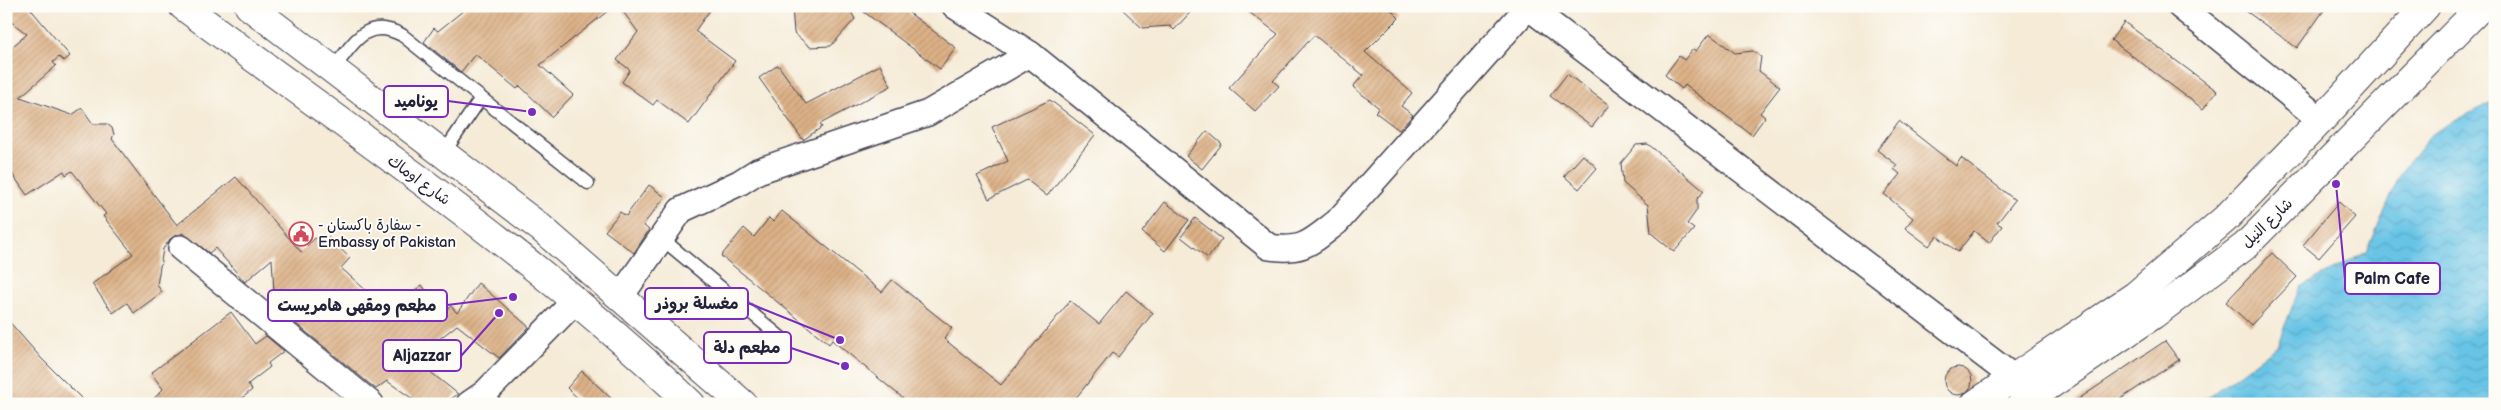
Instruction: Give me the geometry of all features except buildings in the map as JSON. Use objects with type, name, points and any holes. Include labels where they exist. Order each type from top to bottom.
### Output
[{"type":"main road","name":"شارع اوماك","points":[[183,6],[510,248],[575,301],[692,404]]},
{"type":"main road","points":[[248,6],[541,228],[743,404]]},
{"type":"main road","points":[[1975,404],[2017,378],[2136,295],[2225,220],[2321,120],[2426,6]]},
{"type":"main road","name":"شارع النيل","points":[[2030,400],[2153,315],[2245,246],[2482,6]]},
{"type":"street","points":[[955,6],[1030,54],[1269,247],[1289,250],[1309,244],[1337,222],[1527,6],[2017,378],[2030,400]]},
{"type":"street","points":[[2180,6],[2321,120]]},
{"type":"street","points":[[621,296],[681,210],[726,190],[758,171],[928,113],[1030,54]]},
{"type":"street","points":[[181,248],[371,404]]},
{"type":"street","points":[[469,404],[486,393],[575,301]]},
{"type":"lane","points":[[332,70],[363,33],[376,27],[390,28],[402,35],[588,182]]},
{"type":"lane","points":[[443,154],[481,98]]},
{"type":"lane","points":[[661,238],[785,341]]},
{"type":"water","points":[[2495,100],[2495,404],[2190,404],[2208,397],[2277,346],[2300,287],[2367,252],[2401,172],[2434,132]]},
{"type":"place","name":"يوناميد","points":[[532,112]]},
{"type":"place","name":"Palm Cafe","points":[[2336,184]]},
{"type":"place","name":"- سفارة باكستان - Embassy of Pakistan","points":[[301,234]]},
{"type":"place","name":"مطعم ومقهى هامريست","points":[[513,297]]},
{"type":"place","name":"Aljazzar","points":[[499,313]]},
{"type":"place","name":"مغسلة بروذر","points":[[840,340]]},
{"type":"place","name":"مطعم دلة","points":[[845,366]]}]
